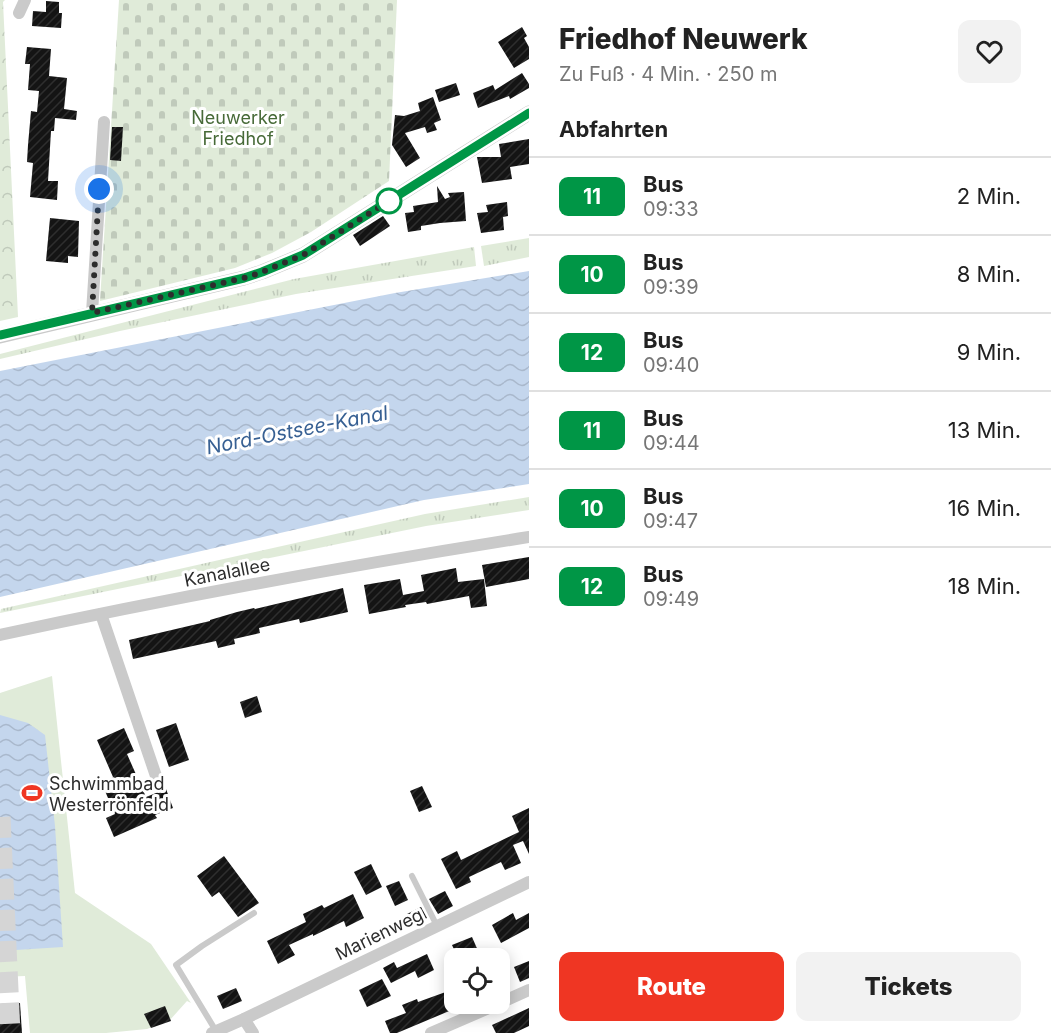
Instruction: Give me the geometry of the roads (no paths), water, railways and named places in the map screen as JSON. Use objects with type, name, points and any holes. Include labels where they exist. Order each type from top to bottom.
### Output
[{"type":"street","points":[[19,13],[25,0]]},
{"type":"street","points":[[0,336],[244,278],[303,255],[529,113]]},
{"type":"street","points":[[92,313],[104,122]]},
{"type":"street","name":"Kanalallee","points":[[0,635],[393,559],[529,537]]},
{"type":"street","points":[[101,614],[156,776]]},
{"type":"street","name":"Marienweg","points":[[214,1032],[529,882]]},
{"type":"street","points":[[510,998],[529,990]]},
{"type":"street","points":[[431,1033],[474,1014]]},
{"type":"street","points":[[244,1019],[253,1033]]},
{"type":"lane","points":[[412,876],[437,926]]},
{"type":"lane","points":[[214,1032],[176,965],[254,913]]},
{"type":"water","name":"Nord-Ostsee-Kanal","points":[[529,271],[529,484],[424,500],[0,597],[0,371],[395,293]]},
{"type":"water","points":[[0,715],[28,723],[45,735],[55,826],[63,947],[0,951]]},
{"type":"tunnel","points":[[0,817],[10,1033]]},
{"type":"place","name":"Schwimmbad Westerrönfeld","points":[[32,793]]},
{"type":"park label","name":"Neuwerker Friedhof","points":[[238,127]]}]
